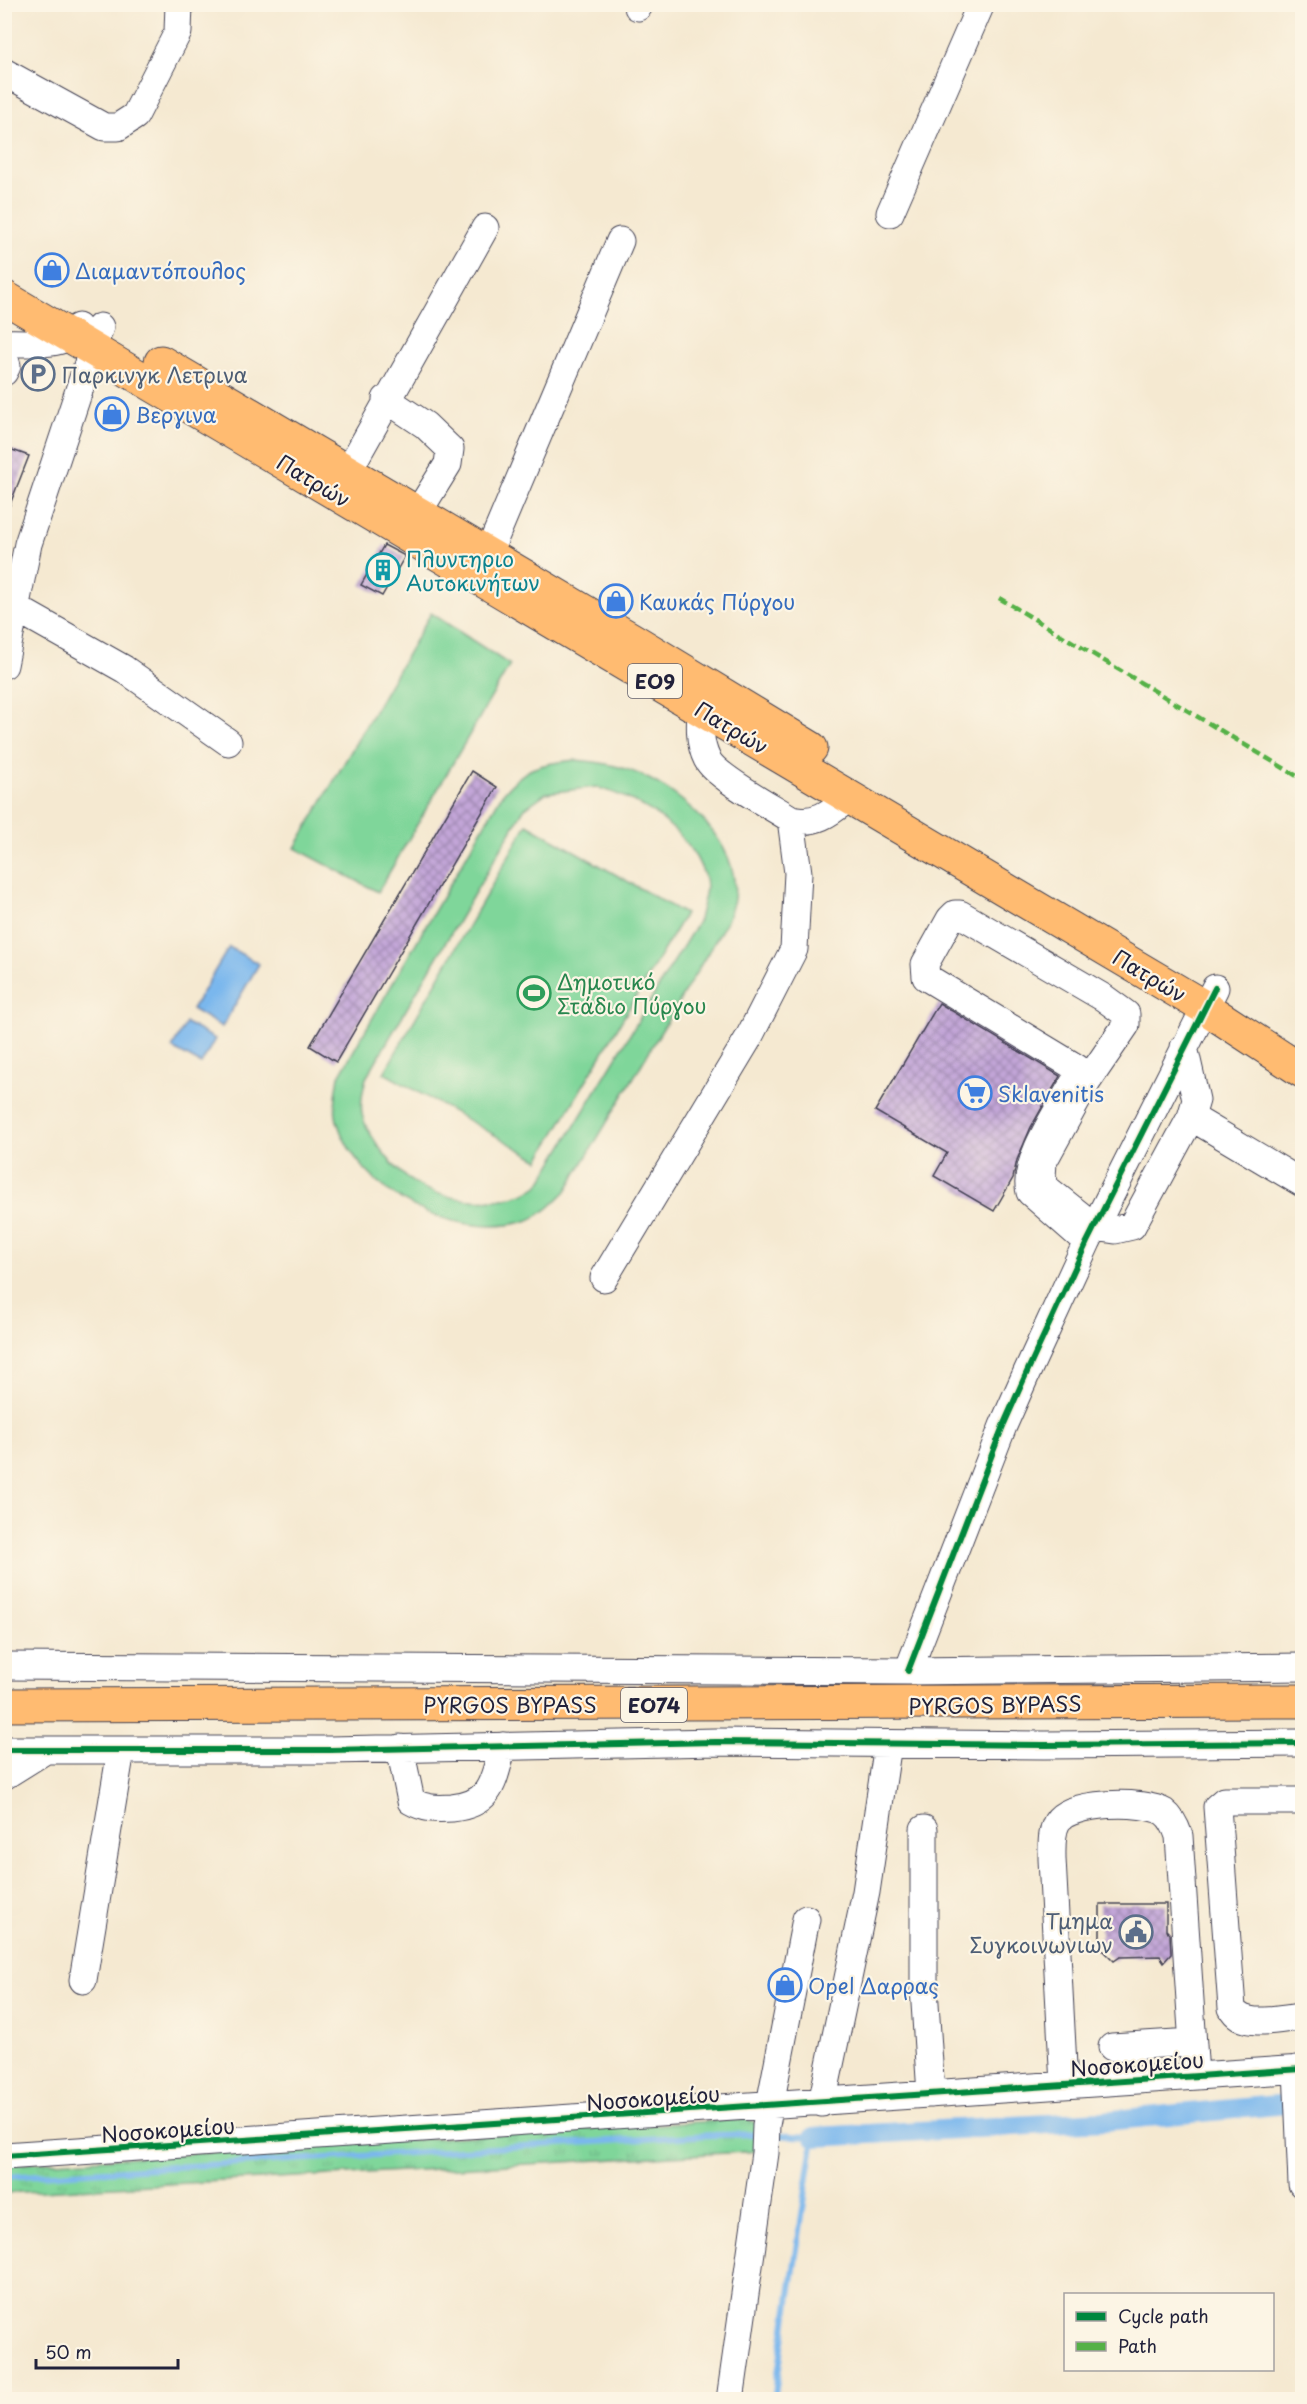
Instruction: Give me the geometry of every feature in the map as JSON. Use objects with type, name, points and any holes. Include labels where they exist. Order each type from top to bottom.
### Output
[{"type":"main road","name":"Πατρών","points":[[4,273],[87,333],[412,523],[700,708],[850,797],[956,848]]},
{"type":"main road","name":"Πατρών","points":[[4,297],[87,333]]},
{"type":"main road","name":"Πατρών","points":[[412,523],[488,554],[956,848],[1209,998],[1302,1045]]},
{"type":"main road","name":"Πατρών","points":[[1209,998],[1302,1071]]},
{"type":"main road","name":"PYRGOS BYPASS","points":[[4,1705],[358,1703],[846,1706],[1302,1701]]},
{"type":"street","points":[[4,72],[104,127],[118,127],[135,116],[178,32],[179,4]]},
{"type":"street","points":[[890,213],[981,4]]},
{"type":"street","points":[[341,481],[485,228]]},
{"type":"street","points":[[488,554],[620,241]]},
{"type":"street","points":[[4,372],[7,366],[9,343],[52,342],[87,333]]},
{"type":"street","points":[[4,665],[28,544],[87,333]]},
{"type":"street","points":[[386,399],[425,425],[450,449],[448,464],[412,523]]},
{"type":"street","points":[[16,608],[124,669],[228,742]]},
{"type":"street","points":[[700,708],[699,730],[704,752],[715,770],[791,819],[801,821],[819,819],[850,797]]},
{"type":"street","points":[[604,1278],[748,1039],[794,949],[798,873],[791,819]]},
{"type":"street","points":[[1091,1235],[1046,1188],[1042,1177],[1043,1162],[1087,1082],[1125,1025],[1126,1014],[1104,998],[960,914],[955,914],[925,964],[926,977],[1066,1060],[1078,1071],[1035,1156],[1027,1184],[1030,1192],[1091,1235],[1131,1226],[1191,1117],[1196,1100],[1184,1047]]},
{"type":"street","points":[[908,1671],[1003,1426],[1091,1235],[1209,998]]},
{"type":"street","points":[[1191,1117],[1302,1183]]},
{"type":"street","points":[[4,1666],[908,1671],[1302,1667]]},
{"type":"street","points":[[4,1750],[400,1748],[716,1742],[1302,1743]]},
{"type":"street","points":[[822,2103],[866,1892],[888,1744]]},
{"type":"street","points":[[400,1748],[411,1801],[421,1807],[435,1809],[465,1807],[477,1803],[485,1796],[491,1785],[502,1746]]},
{"type":"street","points":[[83,1980],[121,1750]]},
{"type":"street","points":[[4,1776],[44,1751]]},
{"type":"street","points":[[1302,1801],[1224,1801],[1217,1807],[1232,2008],[1235,2014],[1245,2021],[1302,2017]]},
{"type":"street","points":[[1064,2085],[1052,1859],[1053,1833],[1057,1822],[1064,1814],[1094,1805],[1141,1805],[1164,1812],[1174,1823],[1179,1836],[1195,2075]]},
{"type":"street","points":[[924,1829],[924,1988],[931,2094]]},
{"type":"street","points":[[730,2400],[765,2153],[768,2115],[806,1919]]},
{"type":"street","points":[[1113,2048],[1192,2042]]},
{"type":"street","points":[[1300,2069],[1302,2184]]},
{"type":"street","name":"Νοσοκομείου","points":[[4,2156],[768,2115],[822,2103],[1300,2069]]},
{"type":"green space","points":[[431,613],[510,665],[378,892],[295,848]]},
{"type":"green space","points":[[575,760],[626,769],[643,776],[660,785],[693,809],[720,842],[729,860],[734,879],[734,899],[727,921],[566,1191],[543,1212],[526,1221],[499,1226],[470,1224],[441,1218],[413,1206],[388,1190],[366,1170],[348,1147],[336,1115],[335,1104],[339,1076],[501,796],[518,778],[534,768]],"holes":[[[596,787],[640,804],[665,821],[696,857],[706,888],[699,920],[539,1185],[525,1193],[491,1200],[454,1198],[421,1187],[395,1167],[367,1127],[361,1105],[366,1078],[524,809],[546,793]]]},
{"type":"green space","name":"Δημοτικό Στάδιο Πύργου","points":[[527,824],[685,914],[539,1160],[384,1073]]},
{"type":"green space","points":[[747,2119],[758,2124],[762,2151],[5,2193],[5,2165]]},
{"type":"water","points":[[229,947],[259,964],[222,1027],[192,1009]]},
{"type":"water","points":[[186,1023],[215,1039],[201,1064],[172,1048]]},
{"type":"building","points":[[4,447],[29,456],[5,517],[4,516]]},
{"type":"building","name":"Πλυντηριο Αυτοκινήτων","points":[[384,545],[405,556],[382,596],[361,585]]},
{"type":"building","points":[[472,771],[497,787],[336,1062],[310,1046]]},
{"type":"building","name":"Sklavenitis","points":[[939,1003],[1060,1076],[1031,1127],[1017,1160],[1013,1178],[994,1211],[934,1176],[947,1153],[875,1111]]},
{"type":"building","name":"Τμημα Συγκοινωνιων","points":[[1100,1904],[1166,1904],[1166,1930],[1170,1934],[1171,1954],[1164,1962],[1160,1956],[1120,1957],[1114,1961],[1100,1947]]},
{"type":"waterway","points":[[814,2137],[1103,2121],[1288,2104]]},
{"type":"waterway","points":[[4,2177],[758,2134]]},
{"type":"waterway","points":[[772,2135],[814,2137],[774,2400]]},
{"type":"marked path","points":[[999,598],[1302,779]]},
{"type":"cycle path","points":[[908,1671],[1003,1426],[1027,1372],[1087,1242],[1215,988]]},
{"type":"cycle path","points":[[4,1750],[330,1750],[716,1742],[1044,1745],[1302,1743]]},
{"type":"cycle path","points":[[4,2156],[1302,2069]]},
{"type":"place","name":"Διαμαντόπουλος","points":[[52,270]]},
{"type":"place","name":"Παρκινγκ Λετρινα","points":[[38,374]]},
{"type":"place","name":"Βεργινα","points":[[112,414]]},
{"type":"place","name":"Πλυντηριο Αυτοκινήτων","points":[[383,570]]},
{"type":"place","name":"Καυκάς Πύργου","points":[[616,601]]},
{"type":"place","name":"Δημοτικό Στάδιο Πύργου","points":[[534,993]]},
{"type":"place","name":"Sklavenitis","points":[[975,1093]]},
{"type":"place","name":"Τμημα Συγκοινωνιων","points":[[1136,1932]]},
{"type":"place","name":"Opel Δαρρας","points":[[785,1985]]}]
